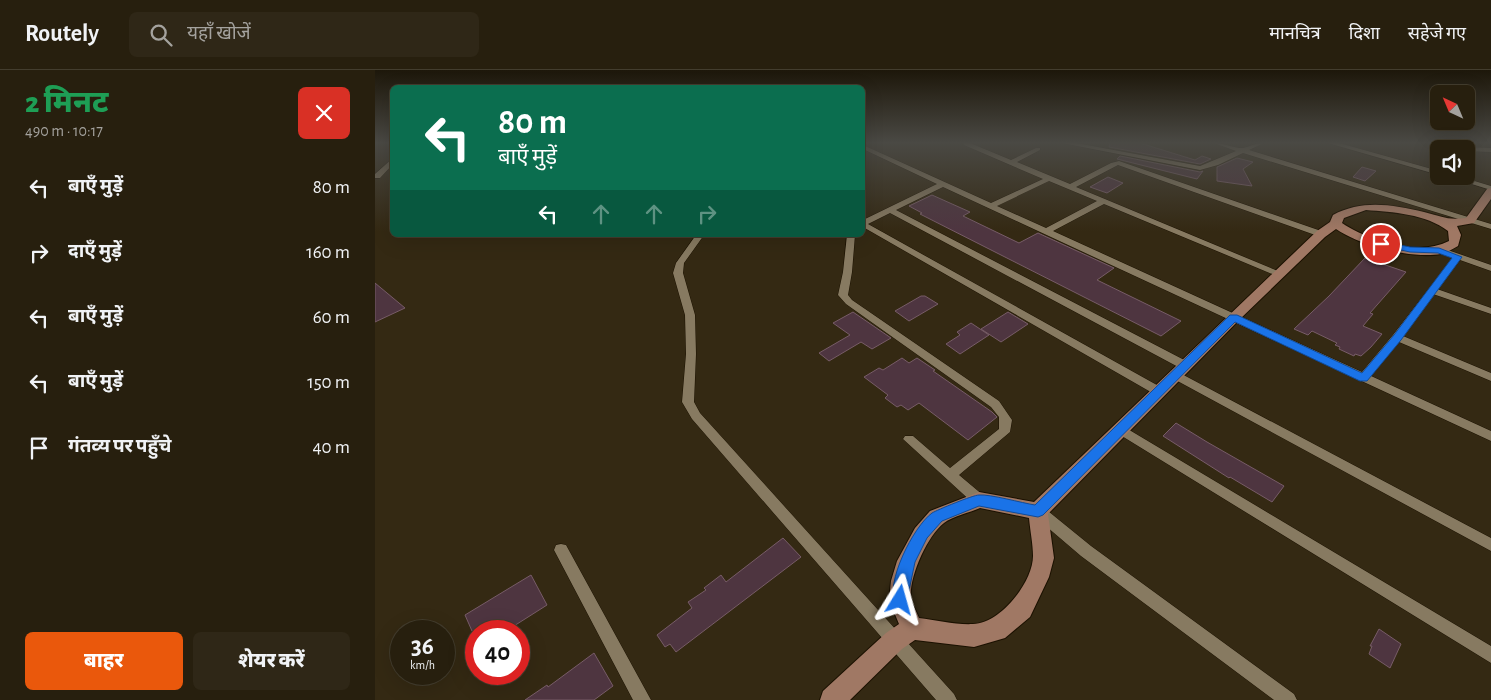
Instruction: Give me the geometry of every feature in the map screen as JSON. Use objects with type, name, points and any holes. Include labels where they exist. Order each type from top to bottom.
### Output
[{"type":"street","points":[[376,176],[388,172]]},
{"type":"street","points":[[917,172],[1491,436]]},
{"type":"street","points":[[1036,172],[1280,274]]},
{"type":"street","points":[[1071,187],[1098,172]]},
{"type":"street","points":[[1146,172],[1321,234]]},
{"type":"street","points":[[1313,172],[1491,228]]},
{"type":"street","points":[[991,206],[1050,178]]},
{"type":"street","points":[[865,222],[942,184]]},
{"type":"street","points":[[1445,224],[1470,221],[1490,192],[1472,185]]},
{"type":"street","points":[[1046,231],[1103,201]]},
{"type":"street","points":[[1038,511],[1234,317],[1321,234],[1336,224],[1337,218],[1344,213],[1365,207],[1399,210],[1445,224],[1453,229],[1456,238],[1454,243],[1439,250]]},
{"type":"street","points":[[890,210],[1491,545]]},
{"type":"street","points":[[865,224],[1160,392]]},
{"type":"street","points":[[1336,224],[1344,230],[1365,239],[1397,248],[1439,250],[1491,268]]},
{"type":"street","points":[[699,237],[680,263],[678,273],[690,315],[691,354],[688,402],[696,416],[903,635],[948,700]]},
{"type":"street","points":[[850,237],[848,245],[847,281],[843,295],[849,302],[995,404],[1005,416],[1007,425],[1003,432],[950,476]]},
{"type":"street","points":[[1363,378],[1458,257]]},
{"type":"street","points":[[1431,290],[1491,311]]},
{"type":"street","points":[[1397,337],[1491,377]]},
{"type":"street","points":[[1121,430],[1491,655]]},
{"type":"street","points":[[909,439],[979,500],[1038,511],[1086,551],[1288,700]]},
{"type":"street","points":[[903,635],[900,600],[902,581],[908,561],[922,534],[937,517],[979,500]]},
{"type":"street","points":[[832,700],[903,635],[974,636],[997,630],[1022,609],[1044,558],[1038,511]]},
{"type":"street","points":[[561,550],[642,700]]},
{"type":"building","points":[[1171,172],[1202,172],[1197,179]]},
{"type":"building","points":[[1217,172],[1245,172],[1252,186],[1217,181]]},
{"type":"building","points":[[1357,172],[1374,172],[1365,181],[1353,177]]},
{"type":"building","points":[[1108,177],[1123,183],[1107,193],[1090,187]]},
{"type":"building","points":[[932,195],[970,212],[963,216],[1019,243],[1038,233],[1114,268],[1097,280],[1181,321],[1161,336],[920,214],[922,213],[909,206]]},
{"type":"building","points":[[1365,258],[1406,272],[1370,313],[1373,314],[1363,326],[1382,334],[1371,347],[1361,356],[1355,354],[1354,356],[1339,349],[1340,347],[1335,345],[1337,343],[1312,331],[1308,335],[1294,329],[1329,296]]},
{"type":"building","points":[[375,283],[405,308],[375,322]]},
{"type":"building","points":[[921,296],[925,296],[938,304],[909,321],[895,311]]},
{"type":"building","points":[[853,312],[891,338],[872,349],[861,342],[829,361],[819,353],[850,335],[833,323]]},
{"type":"building","points":[[1008,312],[1028,324],[1001,342],[981,329]]},
{"type":"building","points":[[971,323],[989,335],[960,354],[946,344],[960,335],[957,332]]},
{"type":"building","points":[[902,358],[909,363],[917,358],[997,417],[968,440],[919,403],[908,410],[901,405],[897,407],[885,398],[888,395],[864,377],[879,368],[883,370]]},
{"type":"building","points":[[1176,423],[1284,486],[1272,502],[1229,478],[1163,436]]},
{"type":"building","points":[[783,538],[801,557],[676,652],[670,644],[665,647],[657,635],[692,608],[688,602],[706,590],[704,588],[721,575],[726,582]]},
{"type":"building","points":[[531,575],[547,605],[523,620],[467,620],[465,615]]},
{"type":"building","points":[[1379,629],[1401,644],[1390,668],[1369,654],[1372,646],[1370,646]]},
{"type":"building","points":[[594,653],[613,686],[594,700],[525,700],[547,685],[548,687]]},
{"type":"route","points":[[900,600],[902,581],[908,561],[922,534],[937,517],[979,500],[1038,511],[1234,317],[1363,378],[1458,257],[1439,250],[1397,248],[1381,244]]}]
